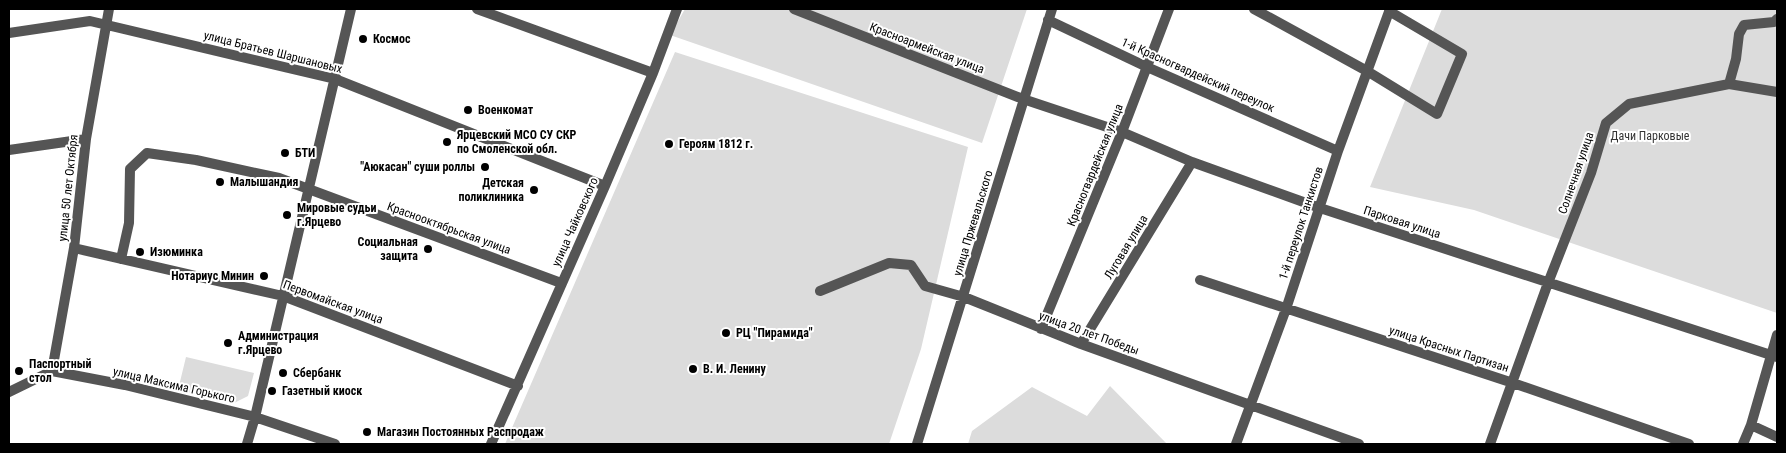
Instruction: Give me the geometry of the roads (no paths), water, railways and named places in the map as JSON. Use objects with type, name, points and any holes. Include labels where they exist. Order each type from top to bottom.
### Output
[{"type":"street","name":"улица 50 лет Октября","points":[[52,371],[74,248],[86,139],[109,9]]},
{"type":"street","points":[[247,444],[256,417],[350,9]]},
{"type":"street","points":[[477,9],[652,72]]},
{"type":"street","name":"улица Чайковского","points":[[491,444],[605,186],[677,9]]},
{"type":"street","name":"Красноармейская улица","points":[[794,9],[1023,99]]},
{"type":"street","name":"улица Пржевальского","points":[[917,444],[964,298],[1023,99],[1052,9]]},
{"type":"street","name":"Красногвардейская улица","points":[[1041,329],[1122,132],[1169,9]]},
{"type":"street","points":[[1254,9],[1367,71],[1437,114],[1462,54],[1390,10]]},
{"type":"street","name":"1-й переулок Танкистов","points":[[1236,444],[1286,309],[1338,150],[1390,10]]},
{"type":"street","points":[[1777,19],[1774,22],[1744,25],[1738,34],[1736,59],[1729,84],[1777,92]]},
{"type":"street","name":"1-й Красногвардейский переулок","points":[[1048,20],[1147,67],[1338,150]]},
{"type":"street","name":"улица Братьев Шаршановых","points":[[9,33],[90,21],[335,79],[605,186]]},
{"type":"street","name":"Солнечная улица","points":[[1490,444],[1548,283],[1591,173],[1606,123],[1629,104],[1729,84]]},
{"type":"street","name":"Парковая улица","points":[[1023,99],[1122,132],[1192,162],[1320,208],[1774,356]]},
{"type":"street","points":[[9,150],[86,139]]},
{"type":"street","name":"Краснооктябрьская улица","points":[[121,259],[129,224],[130,169],[147,153],[196,160],[280,178],[561,283]]},
{"type":"street","name":"Луговая улица","points":[[1081,344],[1192,162]]},
{"type":"street","name":"Первомайская улица","points":[[74,248],[283,296],[518,386]]},
{"type":"street","name":"улица 20 лет Победы","points":[[820,291],[889,263],[911,264],[925,286],[964,298],[1081,344],[1359,444]]},
{"type":"street","name":"улица Красных Партизан","points":[[1200,280],[1513,383],[1689,444]]},
{"type":"street","points":[[1743,444],[1774,356],[1777,335]]},
{"type":"street","points":[[9,392],[52,371]]},
{"type":"street","name":"улица Максима Горького","points":[[52,371],[126,385],[256,417],[335,444]]},
{"type":"street","points":[[1751,425],[1777,437]]},
{"type":"place","name":"Космос","points":[[363,39]]},
{"type":"place","name":"Военкомат","points":[[468,110]]},
{"type":"place","name":"Ярцевский МСО СУ СКР по Смоленской обл.","points":[[447,142]]},
{"type":"place","name":"Героям 1812 г.","points":[[669,144]]},
{"type":"place","name":"БТИ","points":[[285,153]]},
{"type":"place","name":"\"Аюкасан\" суши роллы","points":[[485,167]]},
{"type":"place","name":"Малышандия","points":[[220,182]]},
{"type":"place","name":"Детская поликлиника","points":[[534,190]]},
{"type":"place","name":"Мировые судьи г.Ярцево","points":[[287,215]]},
{"type":"place","name":"Социальная защита","points":[[428,249]]},
{"type":"place","name":"Изюминка","points":[[140,252]]},
{"type":"place","name":"Нотариус Минин","points":[[264,276]]},
{"type":"place","name":"РЦ \"Пирамида\"","points":[[726,333]]},
{"type":"place","name":"Администрация г.Ярцево","points":[[228,343]]},
{"type":"place","name":"В. И. Ленину","points":[[693,369]]},
{"type":"place","name":"Паспортный стол","points":[[19,371]]},
{"type":"place","name":"Сбербанк","points":[[283,373]]},
{"type":"place","name":"Газетный киоск","points":[[272,391]]},
{"type":"place","name":"Магазин Постоянных Распродаж","points":[[367,432]]},
{"type":"park label","name":"Дачи Парковые","points":[[1650,136]]}]
